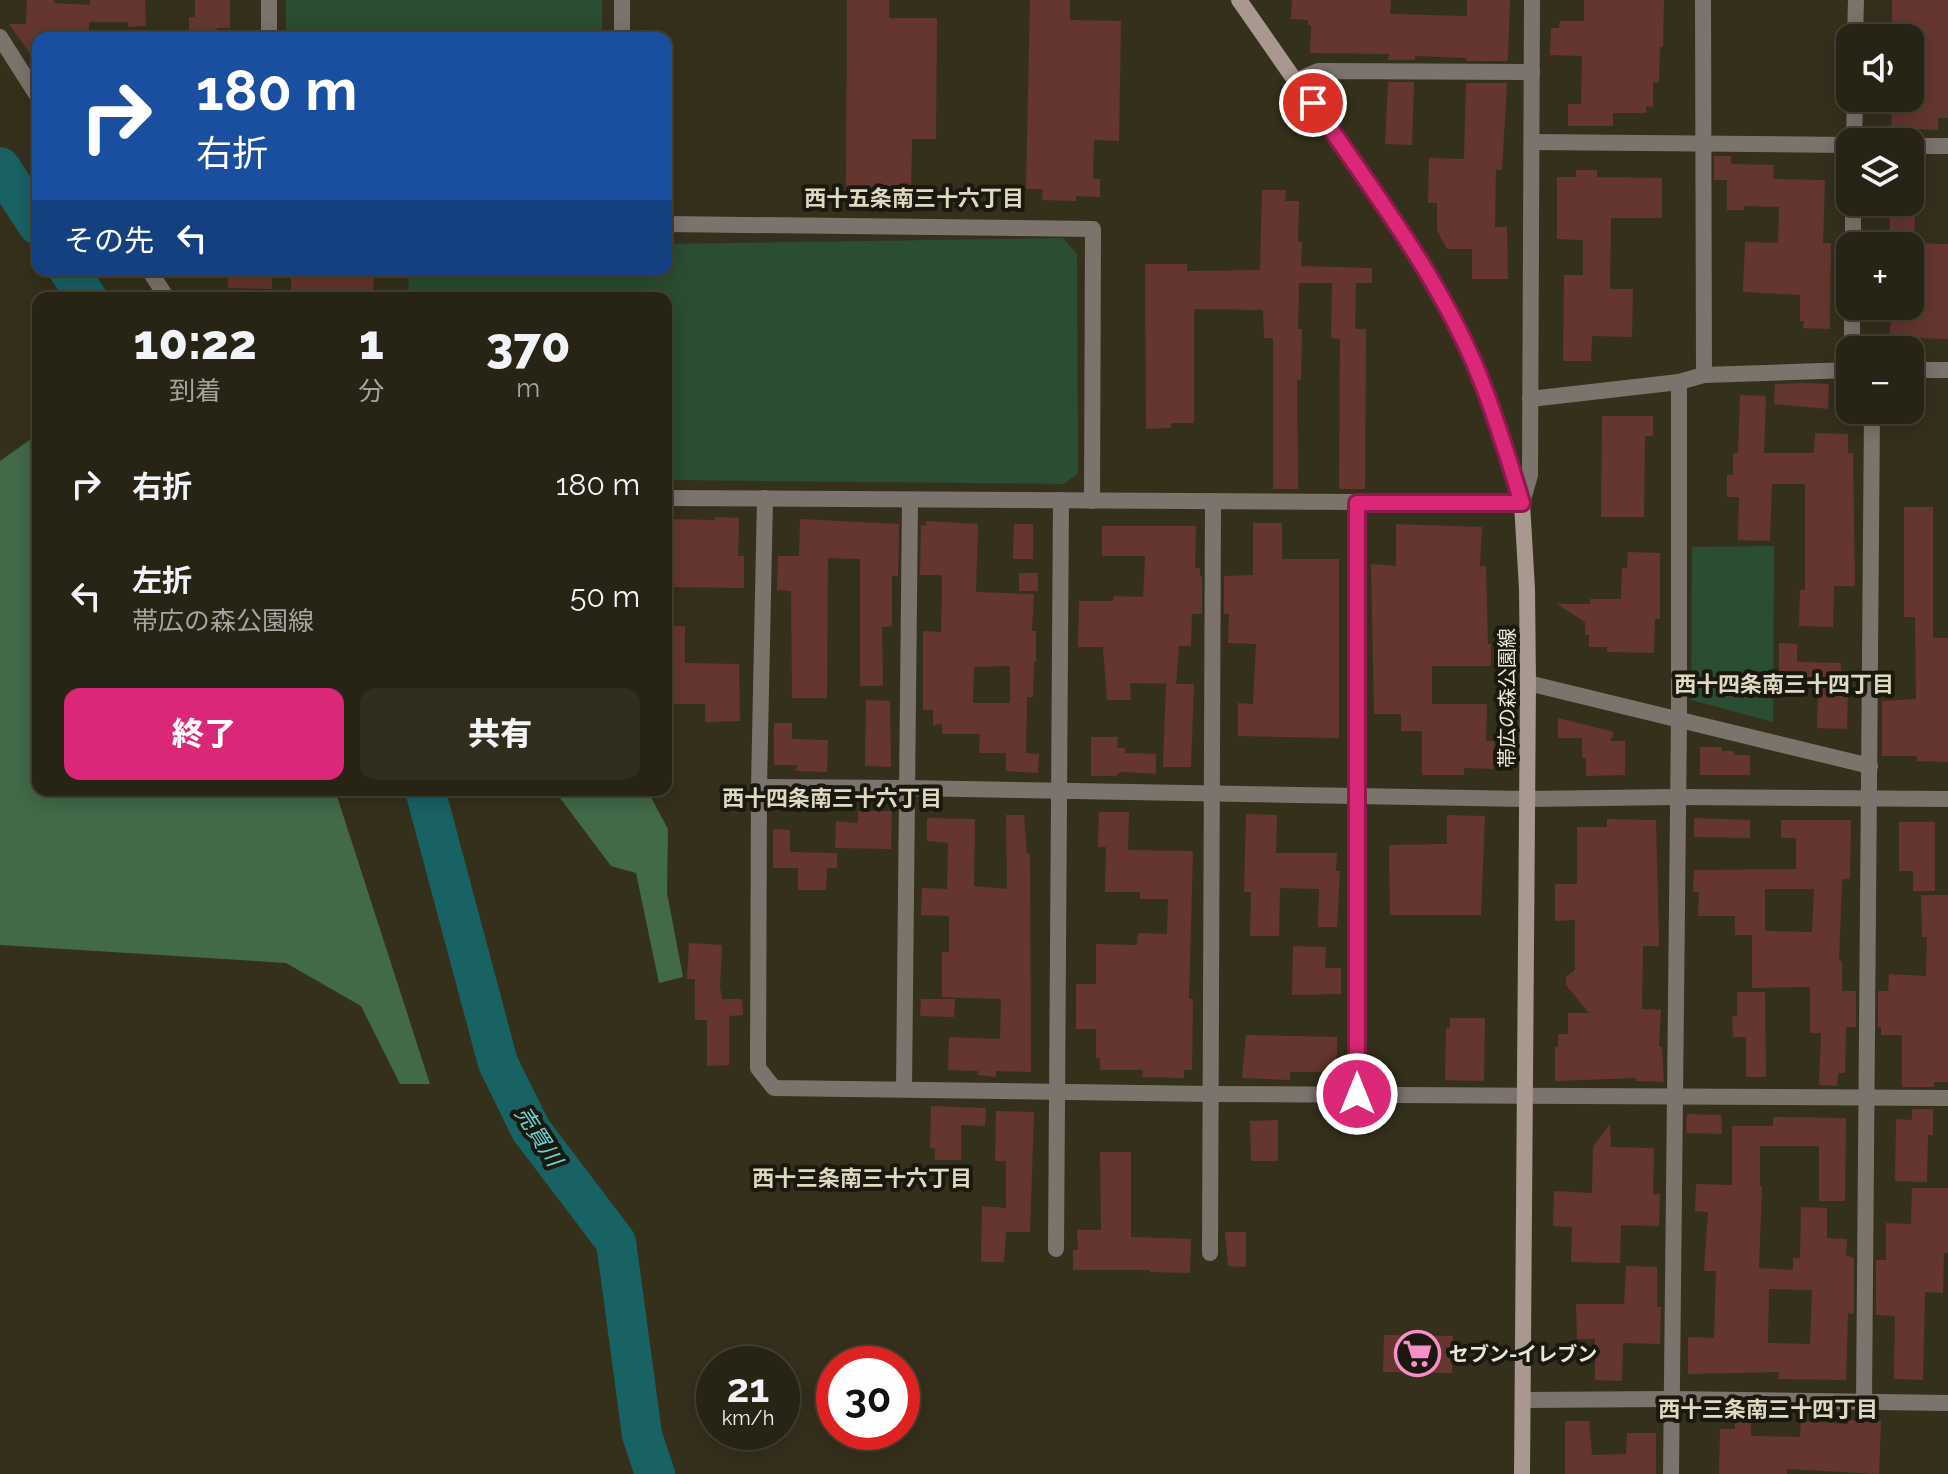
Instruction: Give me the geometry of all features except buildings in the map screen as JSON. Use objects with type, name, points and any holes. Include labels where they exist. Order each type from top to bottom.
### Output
[{"type":"main road","name":"帯広の森公園線","points":[[1239,0],[1409,244],[1449,314],[1479,375],[1522,503],[1528,683],[1522,1474]]},
{"type":"street","points":[[269,0],[269,32]]},
{"type":"street","points":[[622,0],[622,32]]},
{"type":"street","points":[[672,498],[1522,503],[1530,475],[1532,0]]},
{"type":"street","points":[[1703,0],[1704,375]]},
{"type":"street","points":[[1855,24],[1856,0]]},
{"type":"street","points":[[0,37],[32,88]]},
{"type":"street","points":[[1297,80],[1318,71],[1532,72]]},
{"type":"street","points":[[1532,142],[1836,143]]},
{"type":"street","points":[[1924,146],[1948,146]]},
{"type":"street","points":[[672,224],[1093,229],[1092,501]]},
{"type":"street","points":[[1530,399],[1679,382],[1704,375],[1836,370]]},
{"type":"street","points":[[1924,370],[1948,370]]},
{"type":"street","points":[[1671,1474],[1679,718],[1679,382]]},
{"type":"street","points":[[1864,1402],[1872,424]]},
{"type":"street","points":[[765,498],[759,787],[758,1068],[774,1088],[1948,1098]]},
{"type":"street","points":[[1056,1249],[1061,500]]},
{"type":"street","points":[[904,1089],[910,501]]},
{"type":"street","points":[[1210,1253],[1213,501]]},
{"type":"street","points":[[1357,503],[1357,1094]]},
{"type":"street","points":[[1528,683],[1870,766]]},
{"type":"street","points":[[759,787],[1527,799],[1948,799]]},
{"type":"street","points":[[1523,1400],[1948,1403]]},
{"type":"green space","points":[[286,0],[602,0],[602,32],[286,32]]},
{"type":"green space","points":[[1063,238],[1077,254],[1078,474],[1063,484],[672,480],[672,292],[408,292],[409,276],[672,276],[672,244]]},
{"type":"green space","points":[[32,438],[32,796],[337,796],[430,1084],[400,1084],[361,1006],[286,963],[0,945],[0,461]]},
{"type":"green space","points":[[1774,546],[1773,722],[1691,700],[1692,547]]},
{"type":"green space","points":[[558,796],[650,796],[668,829],[667,893],[683,977],[659,983],[636,873],[611,866]]},
{"type":"waterway","name":"売買川","points":[[0,167],[32,216]]},
{"type":"waterway","name":"売買川","points":[[73,276],[83,292]]},
{"type":"waterway","name":"売買川","points":[[427,796],[498,1063],[531,1130],[616,1242],[642,1435],[655,1474]]},
{"type":"place","name":"セブン-イレブン","points":[[1418,1354]]},
{"type":"district","name":"西十五条南三十六丁目","points":[[914,198]]},
{"type":"district","name":"西十四条南三十四丁目","points":[[1784,684]]},
{"type":"district","name":"西十四条南三十六丁目","points":[[832,798]]},
{"type":"district","name":"西十三条南三十六丁目","points":[[862,1178]]},
{"type":"district","name":"西十三条南三十四丁目","points":[[1768,1409]]},
{"type":"route","points":[[1313,103],[1409,244],[1449,314],[1479,375],[1522,503],[1357,503],[1357,1094]]}]
